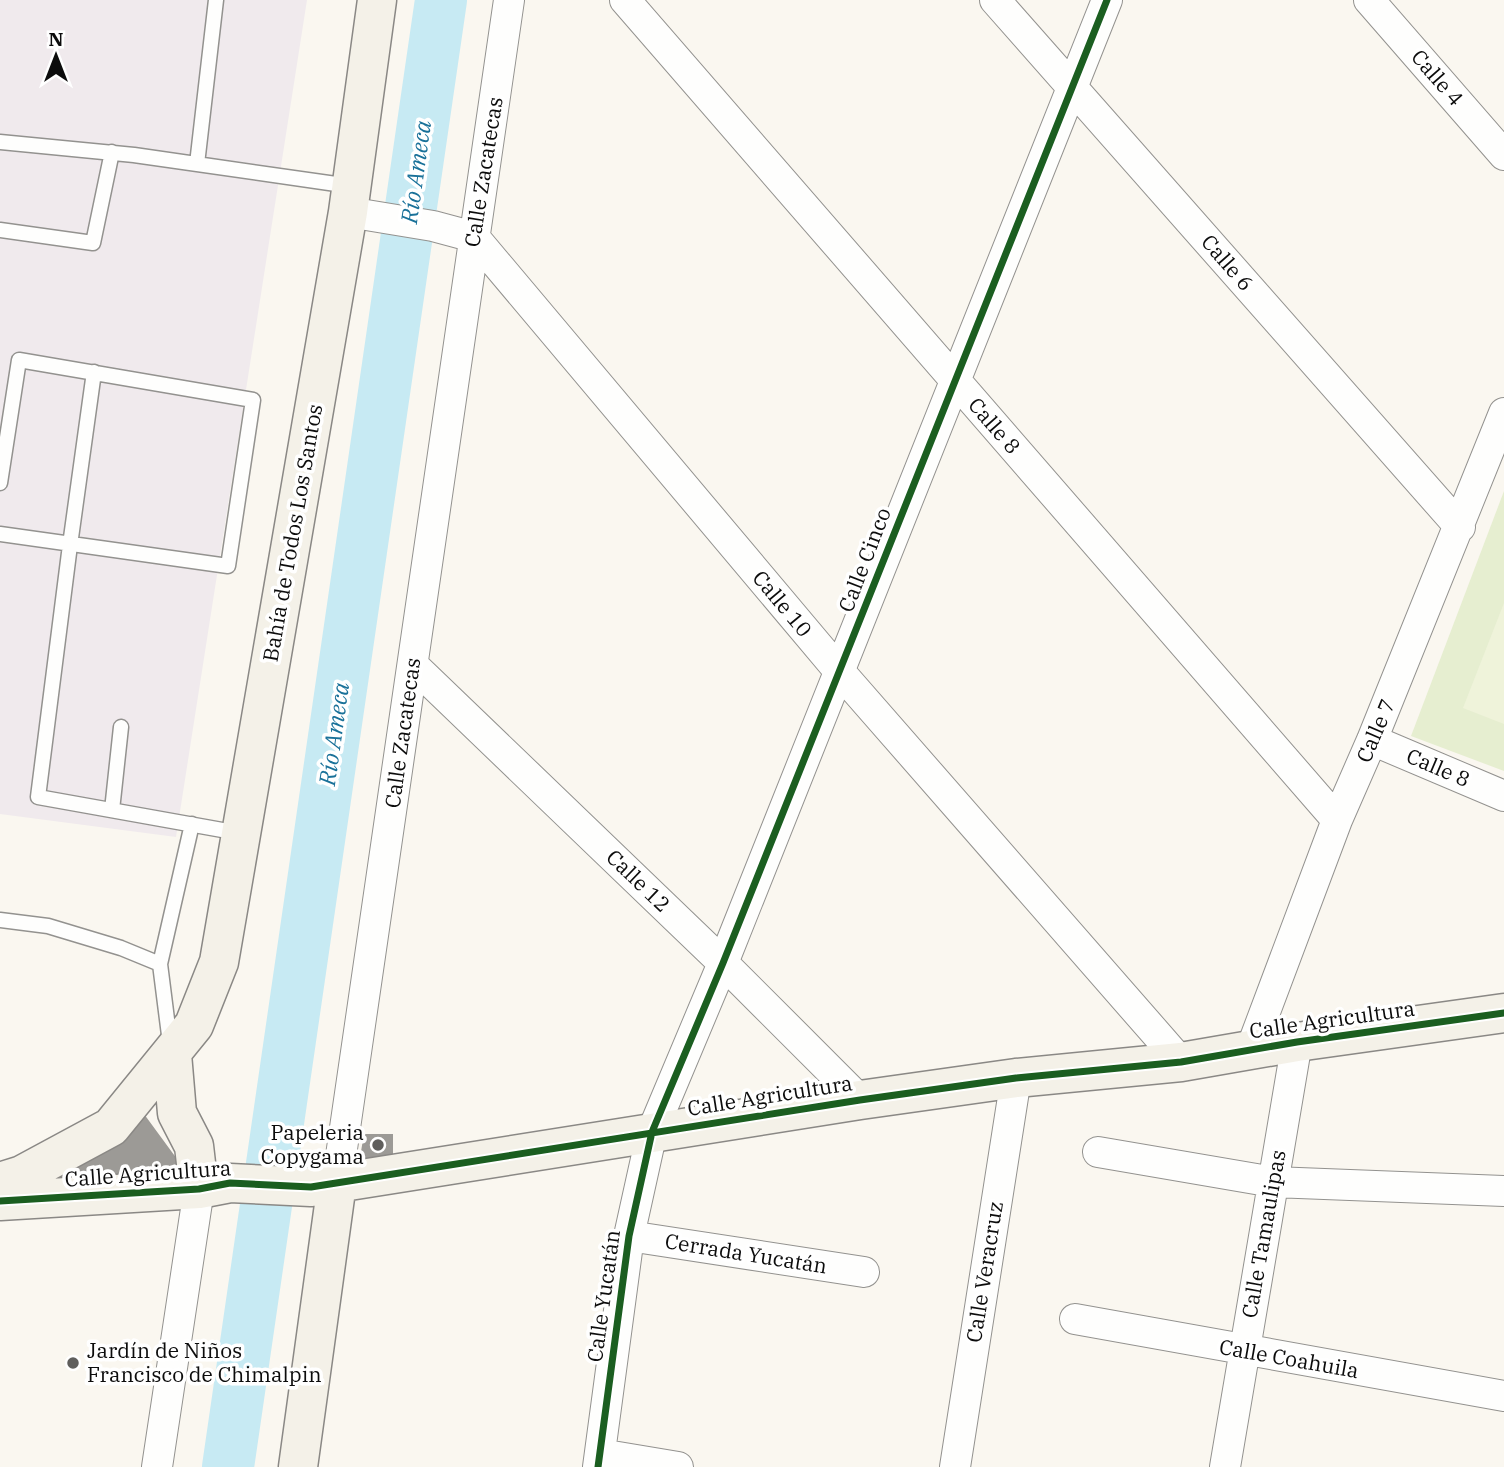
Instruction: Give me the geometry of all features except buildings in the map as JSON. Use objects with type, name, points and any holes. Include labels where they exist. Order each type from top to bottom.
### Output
[{"type":"street","name":"Bahía de Todos Los Santos","points":[[0,1182],[22,1175],[111,1127],[194,1025],[219,962],[356,205],[377,0]]},
{"type":"street","name":"Calle Zacatecas","points":[[298,1467],[324,1185],[413,665],[509,0]]},
{"type":"street","points":[[500,62],[526,0]]},
{"type":"street","name":"Calle 8","points":[[625,0],[1337,820]]},
{"type":"street","name":"Calle 6","points":[[995,0],[1460,527]]},
{"type":"street","name":"Calle Cinco","points":[[652,1132],[840,672],[1107,0]]},
{"type":"street","name":"Calle 4","points":[[1369,0],[1504,155]]},
{"type":"street","points":[[356,205],[474,237]]},
{"type":"street","name":"Calle 10","points":[[474,237],[840,672],[1181,1062]]},
{"type":"street","name":"Calle 7","points":[[1251,1049],[1337,820],[1460,527],[1504,413]]},
{"type":"street","name":"Calle 12","points":[[413,665],[723,963],[860,1100]]},
{"type":"street","name":"Calle 8","points":[[1372,740],[1504,796]]},
{"type":"street","name":"Calle Agricultura","points":[[0,1201],[215,1186],[324,1185],[860,1100],[1016,1078],[1181,1062],[1297,1042],[1504,1013]]},
{"type":"street","name":"Calle Tamaulipas","points":[[1225,1467],[1297,1042]]},
{"type":"street","points":[[157,1467],[215,1186],[177,1113],[172,1055]]},
{"type":"street","name":"Calle Veracruz","points":[[955,1467],[1016,1078]]},
{"type":"street","name":"Calle Yucatán","points":[[599,1460],[628,1236],[652,1132]]},
{"type":"street","points":[[1098,1152],[1273,1182],[1504,1191]]},
{"type":"street","name":"Cerrada Yucatán","points":[[628,1236],[864,1272]]},
{"type":"street","name":"Calle Coahuila","points":[[1075,1319],[1504,1396]]},
{"type":"street","points":[[599,1460],[678,1467]]},
{"type":"lane","points":[[197,164],[216,0]]},
{"type":"lane","points":[[0,142],[112,152],[197,164],[356,205]]},
{"type":"lane","points":[[0,230],[93,243],[112,152]]},
{"type":"lane","points":[[0,483],[19,360],[253,400],[228,566],[0,534]]},
{"type":"lane","points":[[94,372],[38,797],[242,833]]},
{"type":"lane","points":[[112,810],[121,727]]},
{"type":"lane","points":[[172,1055],[160,964],[192,824]]},
{"type":"lane","points":[[0,920],[48,926],[121,948],[160,964]]},
{"type":"shaded area","points":[[0,0],[307,0],[176,837],[0,814]]},
{"type":"green space","points":[[1504,491],[1504,771],[1411,736]]},
{"type":"green space","points":[[1504,603],[1504,724],[1463,708]]},
{"type":"waterway","name":"Río Ameca","points":[[228,1467],[441,0]]},
{"type":"cycle path","points":[[598,1467],[629,1236],[652,1132],[723,963],[1107,0]]},
{"type":"cycle path","points":[[0,1201],[199,1189],[230,1183],[311,1187],[860,1100],[1016,1078],[1181,1062],[1297,1042],[1504,1013]]},
{"type":"place","name":"Papeleria Copygama","points":[[378,1145]]},
{"type":"place","name":"Jardín de Niños Francisco de Chimalpin","points":[[73,1363]]}]
